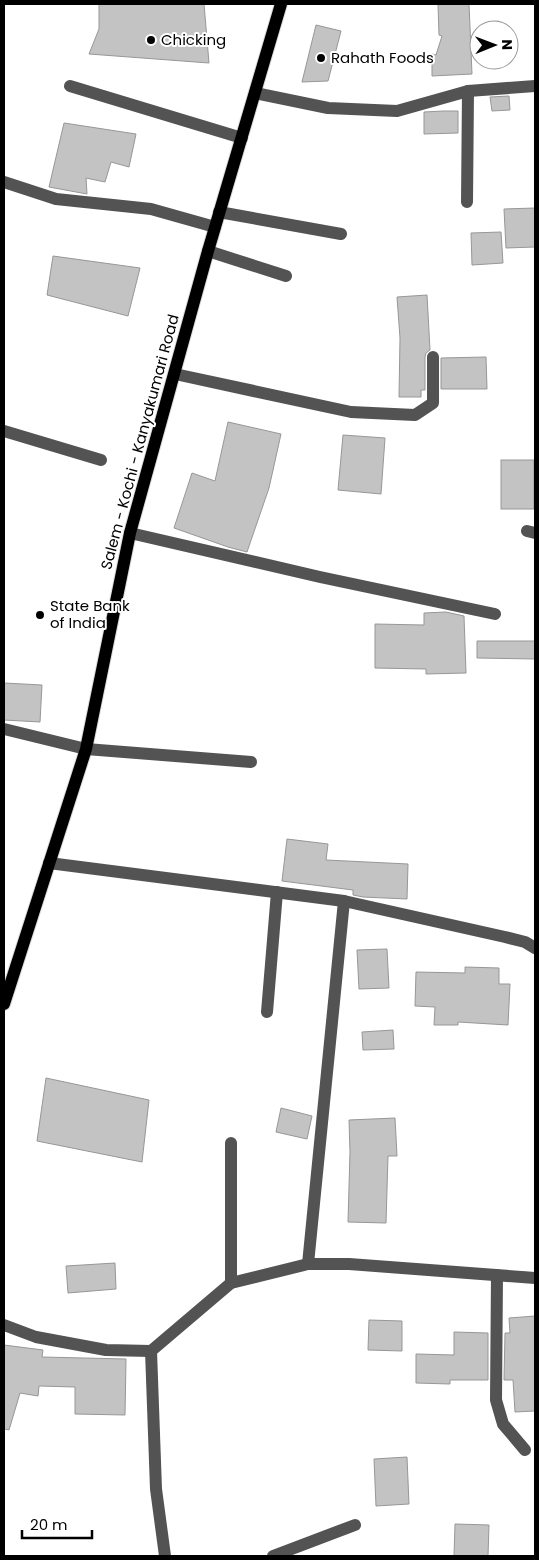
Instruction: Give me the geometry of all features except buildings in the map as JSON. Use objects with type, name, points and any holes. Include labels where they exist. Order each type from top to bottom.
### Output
[{"type":"main road","name":"Salem - Kochi - Kanyakumari Road","points":[[4,1004],[86,749],[130,532],[219,212],[281,4]]},
{"type":"street","points":[[70,86],[242,138]]},
{"type":"street","points":[[255,94],[328,108],[397,111],[468,90],[535,86]]},
{"type":"street","points":[[467,202],[468,90]]},
{"type":"street","points":[[4,182],[56,199],[152,209],[215,227]]},
{"type":"street","points":[[219,212],[342,234]]},
{"type":"street","points":[[208,252],[286,276]]},
{"type":"street","points":[[175,374],[351,412],[415,416],[433,403],[433,357]]},
{"type":"street","points":[[4,431],[101,460]]},
{"type":"street","points":[[130,532],[320,577],[495,614]]},
{"type":"street","points":[[4,729],[86,749],[251,762]]},
{"type":"street","points":[[49,863],[344,901],[505,936],[525,942],[535,948]]},
{"type":"street","points":[[266,1012],[277,892]]},
{"type":"street","points":[[308,1264],[344,901]]},
{"type":"street","points":[[231,1144],[231,1283]]},
{"type":"street","points":[[4,1326],[36,1337],[106,1350],[151,1351],[231,1283],[308,1264],[349,1264],[535,1277]]},
{"type":"street","points":[[497,1275],[496,1400],[503,1424],[525,1450]]},
{"type":"street","points":[[151,1351],[156,1489],[165,1556]]},
{"type":"street","points":[[273,1556],[355,1525]]},
{"type":"place","name":"Chicking","points":[[151,40]]},
{"type":"place","name":"Rahath Foods","points":[[321,58]]},
{"type":"place","name":"State Bank of India","points":[[40,615]]}]
